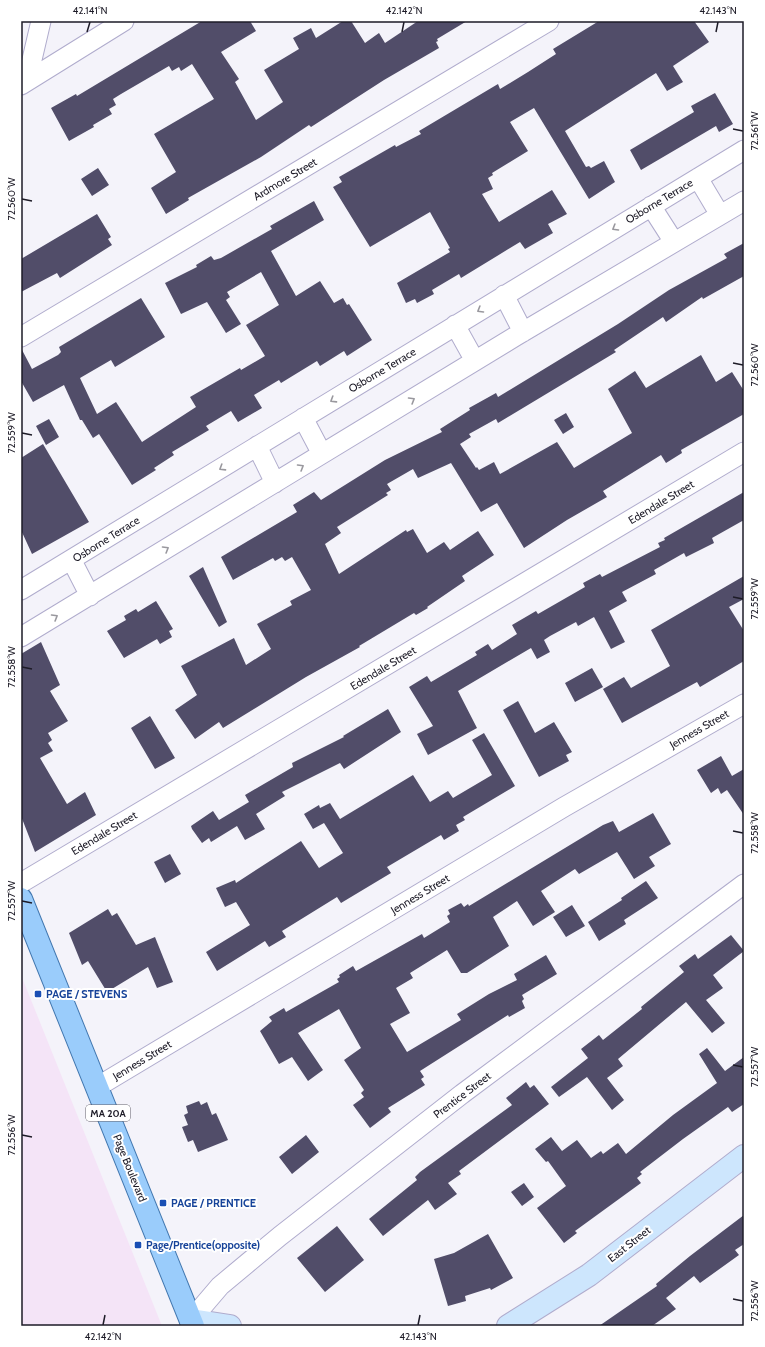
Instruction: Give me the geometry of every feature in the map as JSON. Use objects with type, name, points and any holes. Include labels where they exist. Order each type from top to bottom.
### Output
[{"type":"main road","name":"Page Boulevard","points":[[21,900],[192,1323]]},
{"type":"main road","name":"East Street","points":[[508,1326],[589,1275],[744,1156]]},
{"type":"main road","points":[[192,1323],[230,1326]]},
{"type":"street","points":[[24,83],[41,21]]},
{"type":"street","points":[[24,83],[124,21]]},
{"type":"street","name":"Ardmore Street","points":[[21,337],[549,21]]},
{"type":"street","name":"Osborne Terrace","points":[[21,590],[72,561],[257,446],[744,150]]},
{"type":"street","points":[[698,178],[720,215]]},
{"type":"street","points":[[21,637],[523,332],[744,201]]},
{"type":"street","points":[[651,206],[674,242]]},
{"type":"street","points":[[504,295],[523,332]]},
{"type":"street","points":[[455,325],[475,361]]},
{"type":"street","points":[[303,418],[322,454]]},
{"type":"street","points":[[257,446],[275,483]]},
{"type":"street","name":"Edendale Street","points":[[21,883],[744,452]]},
{"type":"street","points":[[72,561],[90,596]]},
{"type":"street","name":"Jenness Street","points":[[97,1087],[564,807],[744,704]]},
{"type":"street","name":"Prentice Street","points":[[192,1323],[220,1286],[280,1236],[462,1094],[744,884]]},
{"type":"shaded area","points":[[21,975],[162,1326],[21,1326]]},
{"type":"building","points":[[202,21],[250,21],[256,31],[221,52],[239,79],[235,82],[256,120],[283,102],[264,70],[299,49],[293,38],[311,28],[316,38],[343,21],[351,21],[365,43],[379,33],[385,43],[418,21],[467,21],[437,39],[438,41],[436,42],[439,48],[384,80],[311,127],[309,125],[261,157],[188,198],[189,200],[166,214],[151,188],[176,172],[154,134],[214,99],[192,64],[181,71],[179,67],[172,71],[169,66],[113,99],[116,105],[109,109],[112,114],[93,125],[94,127],[69,141],[51,108],[76,94],[77,96]]},
{"type":"building","points":[[599,21],[694,21],[709,42],[673,66],[683,82],[667,91],[656,73],[565,131],[586,167],[589,166],[591,168],[604,161],[615,182],[589,199],[534,108],[510,122],[528,151],[492,173],[493,175],[488,178],[493,189],[482,194],[499,222],[552,190],[567,214],[548,224],[553,233],[525,249],[520,242],[461,278],[459,274],[432,290],[434,294],[417,303],[415,299],[406,303],[397,283],[450,252],[448,249],[450,248],[430,212],[370,247],[333,187],[342,182],[339,177],[395,145],[396,147],[421,134],[419,131],[498,84],[500,89],[556,54],[553,49]]},
{"type":"building","points":[[715,93],[733,124],[719,132],[716,126],[641,170],[630,150],[694,112],[691,106]]},
{"type":"building","points":[[98,168],[109,185],[92,196],[81,179]]},
{"type":"building","points":[[314,201],[324,220],[271,251],[296,296],[320,281],[334,303],[343,298],[347,305],[349,304],[372,340],[347,356],[344,351],[320,366],[317,361],[281,383],[279,380],[254,395],[262,408],[238,422],[231,411],[206,426],[209,430],[172,452],[174,455],[154,468],[156,470],[132,485],[99,434],[93,438],[82,420],[80,420],[64,385],[33,402],[21,381],[21,348],[32,369],[58,355],[61,352],[59,347],[141,298],[165,337],[115,367],[111,360],[80,378],[97,414],[116,402],[142,442],[196,407],[190,397],[240,368],[241,370],[265,356],[246,325],[279,305],[261,272],[227,292],[230,297],[226,300],[241,324],[226,333],[207,302],[181,314],[165,283],[197,267],[196,265],[211,256],[214,260],[221,258],[272,229],[270,226]]},
{"type":"building","points":[[97,214],[111,237],[108,239],[112,245],[60,278],[57,273],[21,292],[21,259]]},
{"type":"building","points":[[744,243],[744,276],[703,299],[702,297],[666,322],[663,317],[614,350],[616,352],[498,423],[496,419],[469,434],[471,437],[460,444],[476,468],[477,467],[479,470],[494,462],[500,474],[557,442],[574,468],[632,433],[608,389],[635,371],[646,388],[701,355],[716,382],[732,372],[744,391],[744,414],[681,450],[682,453],[666,463],[661,455],[603,491],[607,497],[567,520],[524,548],[497,503],[481,512],[451,463],[418,478],[413,469],[387,484],[391,490],[386,493],[388,495],[337,527],[341,533],[325,544],[339,574],[406,530],[407,532],[413,529],[427,553],[444,542],[450,550],[478,531],[494,555],[462,576],[465,581],[427,607],[428,608],[416,615],[414,613],[359,646],[360,647],[306,677],[223,728],[219,722],[195,739],[175,710],[197,695],[181,666],[234,638],[246,665],[271,649],[257,624],[292,605],[290,601],[311,590],[292,557],[285,561],[282,557],[275,561],[273,558],[233,580],[221,557],[297,512],[293,505],[314,492],[321,500],[385,460],[442,432],[440,429],[470,410],[469,408],[496,393],[498,397],[618,324],[669,290],[727,258],[724,254]]},
{"type":"building","points":[[566,413],[574,427],[563,434],[554,420]]},
{"type":"building","points":[[49,419],[59,437],[46,445],[36,426]]},
{"type":"building","points":[[43,444],[89,522],[32,554],[21,530],[21,458]]},
{"type":"building","points":[[744,492],[744,520],[712,538],[714,543],[686,557],[684,553],[654,570],[656,574],[622,592],[627,601],[609,611],[625,642],[611,649],[594,617],[578,626],[576,622],[550,636],[544,640],[550,652],[537,659],[531,648],[458,691],[477,728],[428,755],[417,734],[433,726],[409,687],[427,676],[431,682],[477,655],[475,652],[488,644],[492,650],[517,634],[512,625],[536,611],[538,614],[585,587],[583,583],[600,574],[602,577],[660,547],[658,543],[665,540],[664,538]]},
{"type":"building","points":[[203,567],[227,622],[219,627],[189,576]]},
{"type":"building","points":[[744,576],[744,599],[729,607],[744,631],[744,661],[700,687],[697,682],[622,723],[603,689],[624,677],[631,688],[670,666],[651,630]]},
{"type":"building","points":[[156,601],[173,629],[169,631],[172,637],[160,644],[157,639],[124,658],[107,631],[126,620],[124,616],[136,609],[138,612]]},
{"type":"building","points":[[41,642],[60,685],[50,691],[68,721],[48,733],[52,740],[48,743],[53,751],[40,758],[67,804],[85,792],[96,815],[35,852],[21,816],[21,654]]},
{"type":"building","points":[[592,668],[603,687],[575,702],[565,683]]},
{"type":"building","points":[[518,701],[535,733],[554,722],[572,752],[566,755],[569,761],[539,777],[503,710]]},
{"type":"building","points":[[388,709],[401,732],[344,769],[340,763],[282,792],[285,796],[256,814],[265,829],[245,840],[237,826],[211,842],[209,838],[202,843],[192,829],[191,826],[213,811],[219,820],[249,802],[245,795],[293,767],[292,763],[344,737],[343,736]]},
{"type":"building","points":[[150,716],[175,758],[155,769],[131,728]]},
{"type":"building","points":[[484,733],[515,786],[463,817],[465,820],[456,825],[459,831],[444,840],[441,835],[387,867],[391,873],[341,903],[337,897],[282,931],[286,937],[269,947],[265,941],[217,971],[206,952],[250,925],[236,902],[225,907],[216,888],[235,880],[236,883],[301,841],[319,868],[343,853],[324,823],[313,829],[304,814],[319,805],[320,808],[330,803],[340,819],[413,775],[430,802],[448,791],[453,798],[492,775],[472,740]]},
{"type":"building","points":[[721,756],[732,776],[744,769],[744,815],[727,790],[721,794],[718,788],[711,793],[697,770]]},
{"type":"building","points":[[653,813],[671,844],[649,857],[655,866],[634,879],[617,852],[579,874],[575,869],[541,891],[555,912],[533,926],[517,901],[493,917],[509,946],[467,973],[461,973],[447,950],[410,973],[413,978],[396,988],[410,1013],[390,1024],[407,1052],[461,1020],[457,1014],[489,994],[517,980],[514,974],[546,955],[557,974],[522,995],[524,999],[522,1001],[525,1008],[509,1017],[508,1015],[420,1071],[424,1077],[421,1079],[425,1085],[388,1108],[391,1112],[370,1128],[353,1105],[364,1097],[361,1093],[364,1090],[344,1060],[361,1048],[339,1009],[298,1033],[323,1070],[308,1081],[292,1057],[279,1064],[260,1031],[272,1021],[269,1017],[284,1008],[286,1012],[339,982],[337,979],[340,977],[339,975],[353,966],[356,971],[422,934],[424,938],[450,922],[447,916],[450,914],[448,910],[461,903],[464,907],[468,904],[469,906],[603,825],[613,821],[619,832]]},
{"type":"building","points":[[170,854],[181,874],[165,883],[154,862]]},
{"type":"building","points":[[646,881],[658,898],[624,920],[626,924],[599,941],[588,922],[622,900],[621,898]]},
{"type":"building","points":[[572,905],[585,926],[566,937],[553,917]]},
{"type":"building","points":[[108,909],[112,916],[117,913],[136,945],[155,937],[173,982],[157,988],[148,967],[107,992],[88,961],[82,965],[69,933]]},
{"type":"building","points":[[731,935],[744,951],[713,975],[723,988],[706,1000],[725,1023],[712,1033],[686,1002],[618,1059],[623,1066],[607,1078],[624,1100],[612,1110],[587,1077],[559,1097],[551,1087],[588,1058],[581,1049],[599,1035],[603,1040],[642,1009],[641,1007],[684,972],[679,966],[695,954],[698,959]]},
{"type":"building","points":[[707,1048],[725,1071],[744,1057],[744,1104],[732,1112],[728,1107],[640,1172],[642,1174],[637,1178],[641,1183],[575,1231],[577,1233],[564,1243],[537,1208],[566,1186],[548,1161],[546,1162],[535,1149],[551,1137],[562,1151],[577,1140],[591,1158],[601,1151],[603,1154],[618,1143],[626,1154],[673,1115],[717,1083],[699,1054]]},
{"type":"building","points":[[526,1082],[530,1088],[534,1085],[549,1104],[459,1171],[461,1174],[448,1183],[457,1194],[435,1210],[428,1200],[383,1236],[369,1219],[417,1180],[415,1177],[420,1172],[512,1105],[506,1098]]},
{"type":"building","points":[[199,1101],[201,1105],[207,1102],[212,1115],[216,1113],[228,1140],[198,1152],[193,1140],[188,1142],[182,1127],[188,1125],[184,1115],[188,1113],[186,1106]]},
{"type":"building","points":[[306,1135],[319,1152],[292,1174],[279,1157]]},
{"type":"building","points":[[524,1183],[534,1197],[522,1206],[511,1192]]},
{"type":"building","points":[[744,1215],[744,1244],[735,1250],[739,1255],[700,1283],[694,1276],[666,1298],[676,1309],[652,1326],[599,1326],[657,1286],[656,1284],[690,1256]]},
{"type":"building","points":[[337,1226],[364,1260],[325,1292],[297,1258]]},
{"type":"building","points":[[488,1234],[513,1278],[491,1290],[490,1288],[465,1296],[466,1301],[448,1306],[434,1259],[454,1253]]},
{"type":"place","name":"PAGE / STEVENS","points":[[38,994]]},
{"type":"place","name":"PAGE / PRENTICE","points":[[163,1203]]},
{"type":"place","name":"Page/Prentice(opposite)","points":[[138,1245]]}]
